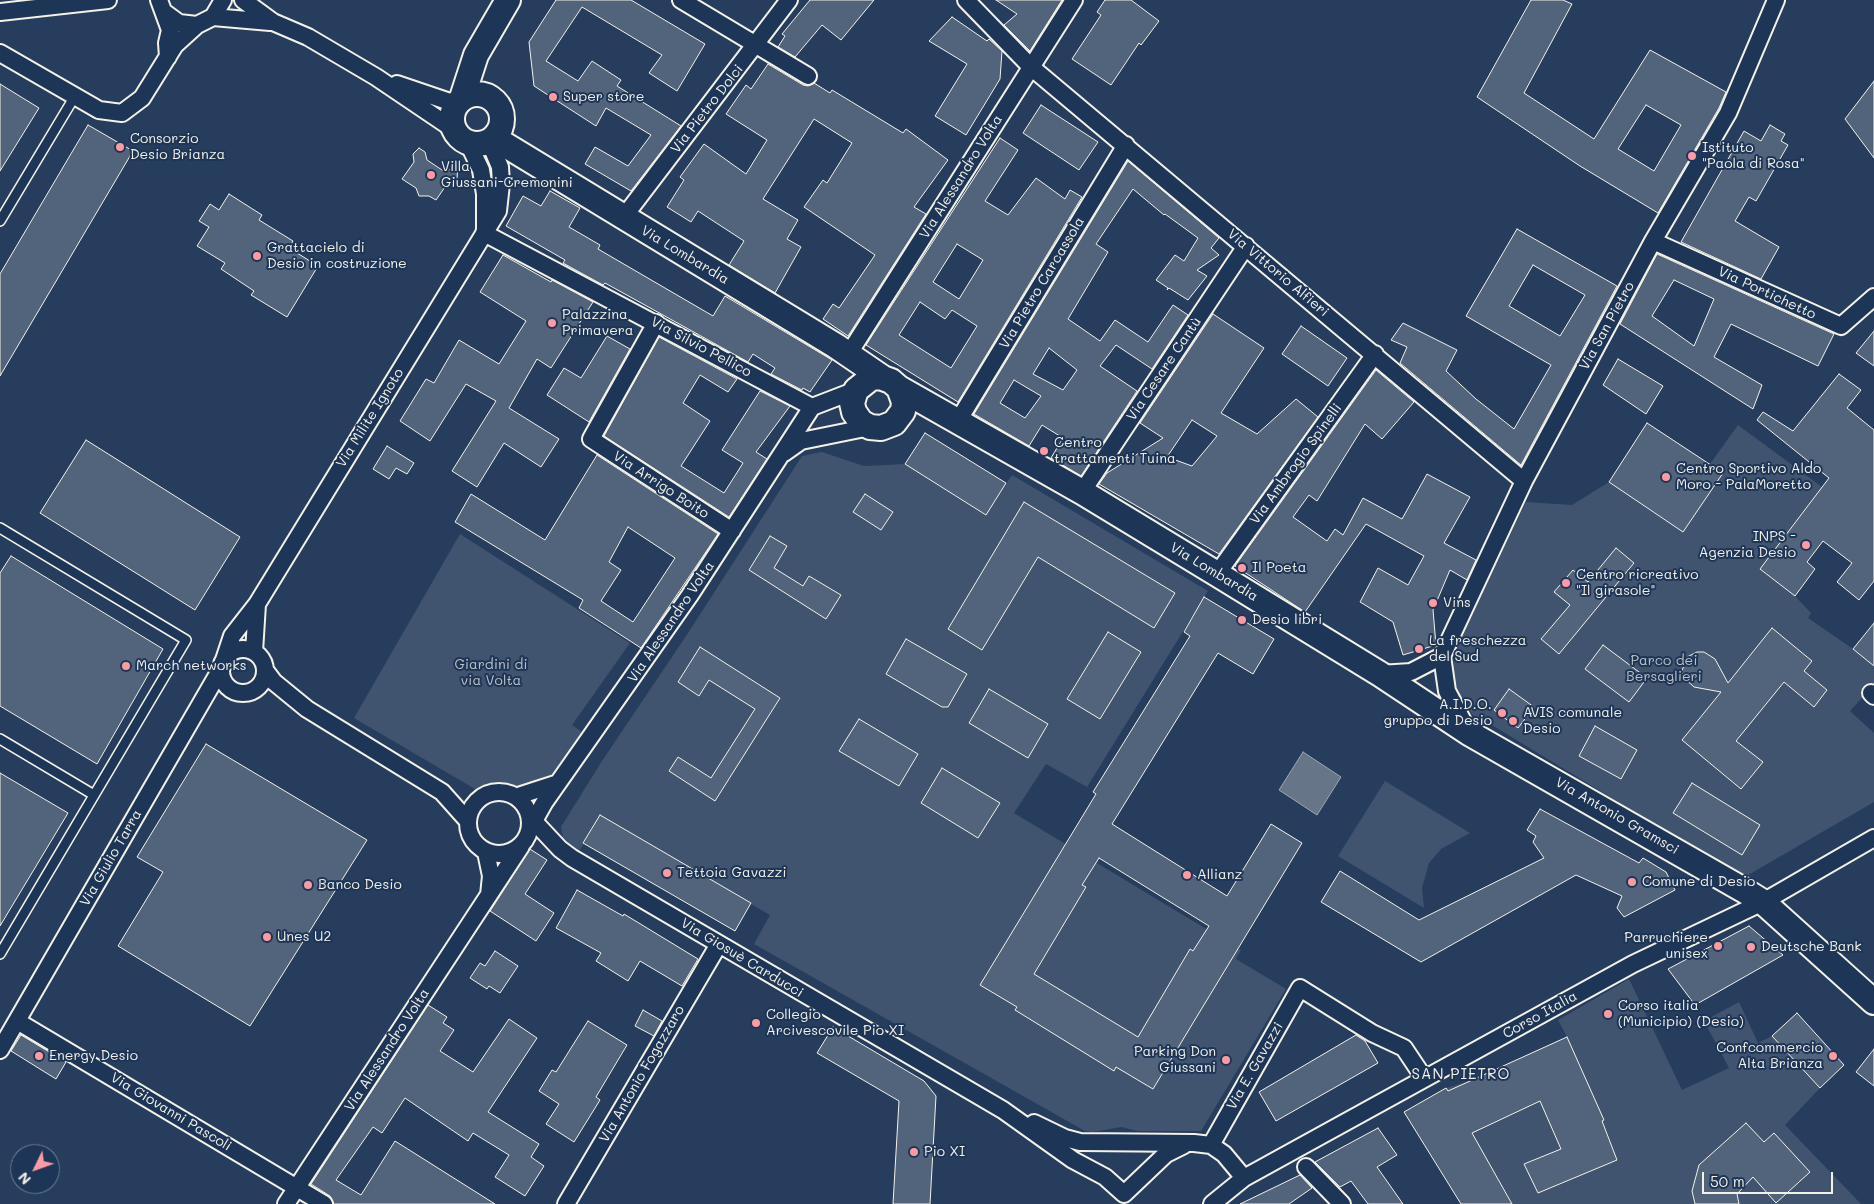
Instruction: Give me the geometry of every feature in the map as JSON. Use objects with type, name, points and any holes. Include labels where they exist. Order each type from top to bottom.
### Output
[{"type":"street","points":[[0,12],[108,0]]},
{"type":"street","points":[[0,53],[99,110],[122,113],[142,98],[175,45],[197,25],[213,17],[223,0]]},
{"type":"street","name":"Via Lombardia","points":[[243,0],[273,22],[308,37],[476,138],[535,165],[842,350],[891,383],[1082,492],[1380,674],[1469,733]]},
{"type":"street","points":[[459,101],[471,94],[481,94],[496,107],[502,124],[476,138],[451,121],[476,55],[508,0]]},
{"type":"street","points":[[681,0],[808,76]]},
{"type":"street","name":"Via Pietro Dolci","points":[[623,218],[789,0]]},
{"type":"street","name":"Via Vittorio Alfieri","points":[[966,0],[1030,67],[1126,145],[1524,481]]},
{"type":"street","name":"Via Alessandro Volta","points":[[842,350],[1074,0]]},
{"type":"street","name":"Via San Pietro","points":[[1442,656],[1524,481],[1654,241],[1728,113],[1776,0]]},
{"type":"street","points":[[162,6],[179,23],[197,25]]},
{"type":"street","points":[[162,6],[170,30],[167,42],[168,57]]},
{"type":"street","name":"Via Lombardia","points":[[213,17],[273,22]]},
{"type":"street","name":"Via Lombardia","points":[[476,55],[496,107],[535,165]]},
{"type":"street","name":"Via Lombardia","points":[[376,78],[459,101]]},
{"type":"street","name":"Via Milite Ignoto","points":[[223,663],[232,636],[257,604],[484,233],[485,194],[476,138]]},
{"type":"street","name":"Via Pietro Carcassola","points":[[958,421],[1126,145]]},
{"type":"street","name":"Via Silvio Pellico","points":[[484,233],[812,407]]},
{"type":"street","name":"Via Portichetto","points":[[1654,241],[1841,326],[1874,297]]},
{"type":"street","name":"Via Cesare Cantù","points":[[1082,492],[1246,246]]},
{"type":"street","name":"Via Arrigo Boito","points":[[656,323],[591,439],[732,531]]},
{"type":"street","points":[[842,350],[856,390],[852,403],[854,412],[861,422],[870,427]]},
{"type":"street","name":"Via Ambrogio Spinelli","points":[[1217,574],[1375,354]]},
{"type":"street","points":[[812,407],[856,390],[870,378],[891,383],[904,402],[903,411],[894,423]]},
{"type":"street","name":"Via Alessandro Volta","points":[[286,1204],[489,897],[558,783],[690,595],[812,407]]},
{"type":"street","name":"Via Lombardia","points":[[870,427],[881,428],[894,423],[927,418],[980,434]]},
{"type":"street","name":"Via Alessandro Volta","points":[[778,457],[801,441],[870,427]]},
{"type":"street","name":"Via Milite Ignoto","points":[[254,652],[257,604]]},
{"type":"street","points":[[254,690],[262,682],[265,670],[264,664],[254,652],[241,649],[228,655],[223,663],[222,674],[229,687],[241,693],[254,690],[307,708]]},
{"type":"street","points":[[1380,674],[1411,672],[1442,656],[1447,691],[1469,733]]},
{"type":"street","name":"Via Giulio Tarra","points":[[0,1050],[223,663]]},
{"type":"street","points":[[265,670],[274,682],[307,708],[423,779],[452,794],[475,802]]},
{"type":"street","name":"Via Antonio Gramsci","points":[[1469,733],[1654,837],[1763,902],[1874,1002]]},
{"type":"street","points":[[423,779],[453,802],[467,820],[471,838],[486,852],[491,876],[489,897]]},
{"type":"street","points":[[467,820],[475,802],[481,796],[493,791],[507,792],[518,796],[558,783]]},
{"type":"street","points":[[486,852],[502,854],[528,831],[518,796]]},
{"type":"street","name":"Via Giosuè Carducci","points":[[528,831],[1003,1110],[1073,1160],[1105,1177],[1124,1199],[1166,1154],[1186,1144]]},
{"type":"street","name":"Corso Italia","points":[[1212,1204],[1244,1178],[1424,1078],[1633,964],[1763,902],[1874,838]]},
{"type":"street","name":"Via Antonio Fogazzaro","points":[[566,1204],[719,944]]},
{"type":"street","name":"Via E. Gavazzi","points":[[1211,1145],[1300,988],[1372,1033],[1404,1048],[1424,1078]]},
{"type":"street","name":"Via Giovanni Pascoli","points":[[17,1021],[324,1204]]},
{"type":"street","name":"Via Giosuè Carducci","points":[[1003,1110],[1065,1138],[1080,1142],[1186,1144]]},
{"type":"street","points":[[1186,1144],[1211,1145],[1224,1154],[1244,1178]]},
{"type":"street","points":[[1306,1167],[1342,1204]]},
{"type":"lane","points":[[0,221],[75,96]]},
{"type":"lane","points":[[0,528],[186,640],[0,954]]},
{"type":"lane","points":[[0,739],[94,795]]},
{"type":"green space","name":"Parco dei Bersaglieri","points":[[1738,425],[1822,487],[1760,569],[1795,596],[1811,613],[1808,618],[1874,666],[1874,685],[1850,711],[1874,733],[1874,802],[1743,878],[1487,722],[1478,721],[1464,704],[1455,684],[1453,668],[1455,649],[1526,502],[1572,505],[1609,482],[1683,532],[1723,473],[1710,464]]},
{"type":"green space","points":[[822,452],[864,466],[905,464],[985,515],[1012,475],[1208,591],[1087,787],[1046,764],[1014,813],[1241,950],[1236,959],[1286,989],[1201,1131],[1138,1131],[1121,1127],[1093,1132],[1085,1131],[754,944],[770,915],[600,816],[578,853],[563,837],[561,827],[602,761],[688,633],[802,456]]},
{"type":"green space","name":"Giardini di via Volta","points":[[460,534],[630,643],[572,725],[582,732],[552,774],[515,788],[495,784],[475,789],[354,718]]},
{"type":"green space","points":[[1385,781],[1470,833],[1441,849],[1429,863],[1422,888],[1424,908],[1338,856]]},
{"type":"green space","points":[[1629,979],[1682,1090],[1729,1068],[1704,1021],[1739,1002],[1758,1043],[1772,1036],[1820,1088],[1785,1125],[1861,1204],[1512,1204],[1446,1088],[1467,1082],[1567,1037],[1558,1020]]},
{"type":"shaded area","points":[[1303,752],[1341,777],[1317,815],[1279,790]]},
{"type":"building","points":[[556,0],[631,0],[705,44],[677,91],[649,73],[662,55],[582,7],[546,61],[578,81],[592,61],[621,80],[617,86],[681,126],[631,191],[585,164],[595,147],[628,166],[651,135],[606,108],[596,126],[534,86],[529,42]]},
{"type":"building","points":[[810,0],[874,0],[841,40],[822,25],[795,57],[778,47],[785,36],[782,34]]},
{"type":"building","points":[[996,0],[1062,0],[1030,51],[1004,25],[1017,14]]},
{"type":"building","points":[[1105,0],[1131,0],[1159,21],[1141,45],[1139,43],[1111,85],[1072,59],[1101,15],[1097,12]]},
{"type":"building","points":[[1531,0],[1563,0],[1572,4],[1524,93],[1594,139],[1650,50],[1726,92],[1719,108],[1658,213],[1580,166],[1477,97]],"holes":[[[1646,105],[1681,125],[1654,171],[1618,149]]]},
{"type":"building","points":[[952,17],[987,41],[989,39],[1002,51],[1000,79],[966,135],[935,116],[967,64],[929,41]]},
{"type":"building","points":[[768,64],[803,85],[808,86],[814,83],[830,93],[832,90],[903,133],[906,129],[948,160],[914,207],[926,214],[848,336],[823,319],[833,304],[839,308],[875,255],[804,207],[823,180],[827,183],[852,143],[814,119],[763,199],[798,220],[787,239],[801,247],[775,293],[729,265],[744,241],[698,211],[691,222],[667,207],[684,180],[680,177],[704,144],[746,174],[767,140],[726,114],[746,85],[751,89]]},
{"type":"building","points":[[1874,81],[1874,158],[1845,119]]},
{"type":"building","points":[[0,84],[39,108],[0,171]]},
{"type":"building","points":[[1041,105],[1098,142],[1079,170],[1023,133]]},
{"type":"building","points":[[88,125],[133,151],[0,376],[0,274]]},
{"type":"building","points":[[1770,125],[1785,134],[1781,141],[1788,145],[1756,201],[1749,197],[1735,221],[1779,247],[1761,279],[1681,242],[1744,131],[1761,141]]},
{"type":"building","points":[[1000,138],[1018,150],[985,201],[1008,215],[1036,178],[1065,199],[1070,190],[1082,197],[958,402],[866,345]],"holes":[[[957,244],[983,260],[959,299],[933,282]],[[920,302],[945,319],[952,310],[977,326],[951,368],[899,335]]]},
{"type":"building","name":"Villa Giussani-Cremonini","points":[[419,148],[425,152],[427,160],[445,172],[458,165],[457,179],[447,184],[436,200],[429,196],[419,196],[416,188],[402,179],[414,162],[413,154]]},
{"type":"building","points":[[1128,161],[1219,238],[1211,248],[1219,255],[1197,270],[1207,276],[1188,300],[1169,288],[1167,290],[1168,288],[1156,280],[1175,255],[1184,261],[1198,238],[1164,215],[1133,189],[1096,244],[1108,252],[1068,319],[1100,341],[1115,320],[1148,342],[1173,305],[1188,315],[1152,369],[1116,345],[1100,366],[1137,391],[1081,476],[1051,458],[1063,438],[1042,425],[1029,446],[974,414]],"holes":[[[1049,348],[1077,370],[1063,390],[1033,374]],[[1014,380],[1041,396],[1025,418],[1000,403]]]},
{"type":"building","points":[[550,191],[580,208],[569,227],[600,245],[598,249],[713,316],[725,296],[832,360],[810,392],[803,388],[802,390],[771,374],[775,368],[753,354],[748,362],[605,283],[603,285],[563,263],[565,260],[506,226],[523,196],[541,206]]},
{"type":"building","name":"Grattacielo di Desio in costruzione","points":[[229,194],[262,215],[259,220],[293,241],[289,248],[318,266],[287,317],[251,295],[254,291],[221,269],[225,263],[197,246],[209,227],[199,221],[210,204],[219,210]]},
{"type":"building","points":[[1517,229],[1617,286],[1521,465],[1400,363],[1407,347],[1391,340],[1403,323],[1457,350],[1446,371],[1476,399],[1514,429],[1551,365],[1466,316]],"holes":[[[1533,265],[1585,295],[1560,336],[1509,306]]]},
{"type":"building","points":[[1657,254],[1834,334],[1818,366],[1731,324],[1714,357],[1762,385],[1753,409],[1620,324]],"holes":[[[1674,280],[1714,299],[1694,346],[1652,316]]]},
{"type":"building","points":[[503,255],[551,282],[552,280],[593,302],[551,368],[537,359],[509,408],[559,439],[541,467],[504,443],[477,487],[452,471],[496,401],[466,384],[430,441],[400,421],[426,379],[434,383],[459,340],[499,364],[526,321],[480,292]]},
{"type":"building","points":[[1213,314],[1264,348],[1221,413],[1257,434],[1296,399],[1318,417],[1219,554],[1099,484],[1107,473],[1163,438],[1140,423]],"holes":[[[1192,420],[1217,436],[1192,466],[1167,457]]]},
{"type":"building","points":[[1301,326],[1347,358],[1328,386],[1282,354]]},
{"type":"building","points":[[1874,331],[1874,366],[1856,353]]},
{"type":"building","points":[[607,336],[630,349],[589,422],[547,395],[564,368],[581,378]]},
{"type":"building","points":[[659,337],[737,379],[728,392],[700,375],[683,403],[710,421],[681,466],[724,493],[743,463],[722,450],[760,391],[790,406],[756,452],[767,459],[729,517],[604,436]]},
{"type":"building","points":[[1618,359],[1663,386],[1646,414],[1603,385]]},
{"type":"building","points":[[1376,370],[1414,402],[1382,439],[1365,424],[1317,501],[1309,495],[1293,517],[1327,541],[1335,529],[1343,535],[1363,498],[1402,519],[1427,474],[1470,497],[1444,543],[1476,560],[1467,580],[1450,570],[1433,610],[1436,645],[1403,655],[1393,622],[1360,602],[1378,568],[1408,585],[1424,556],[1366,524],[1305,612],[1235,566]]},
{"type":"building","points":[[1839,374],[1861,390],[1847,408],[1874,430],[1874,581],[1859,600],[1837,582],[1852,563],[1823,541],[1807,562],[1815,569],[1795,596],[1760,569],[1829,478],[1757,420],[1763,412],[1793,431]]},
{"type":"building","name":"Centro Sportivo Aldo Moro - PalaMoretto","points":[[1647,423],[1723,473],[1683,532],[1609,482]]},
{"type":"building","points":[[925,433],[1006,483],[986,515],[905,464]]},
{"type":"building","points":[[86,440],[240,537],[195,610],[40,513]]},
{"type":"building","points":[[387,446],[414,463],[407,474],[396,468],[389,479],[373,469]]},
{"type":"building","points":[[597,455],[718,534],[641,648],[579,608],[583,600],[455,522],[471,494],[545,540]],"holes":[[[628,527],[675,558],[633,622],[601,601],[621,570],[609,562]]]},
{"type":"building","points":[[865,494],[893,512],[881,530],[853,512]]},
{"type":"building","points":[[1024,502],[1175,593],[1154,628],[1038,557],[982,650],[948,629]]},
{"type":"building","points":[[770,536],[787,546],[774,568],[803,586],[809,576],[841,595],[826,619],[749,570]]},
{"type":"building","points":[[1616,548],[1634,563],[1559,654],[1541,639],[1570,605],[1554,592],[1573,570],[1588,582]]},
{"type":"building","points":[[11,556],[163,649],[97,764],[0,706],[0,573]]},
{"type":"building","points":[[1204,597],[1274,639],[1253,674],[1218,653],[1112,824],[1227,896],[1271,824],[1302,843],[1153,1089],[1116,1067],[1114,1071],[1015,1010],[1017,1007],[980,985],[1096,794],[1093,792],[1190,636],[1184,632]],"holes":[[[1099,858],[1209,926],[1193,951],[1190,949],[1138,1037],[1034,974],[1086,887],[1082,885]]]},
{"type":"building","points":[[1874,623],[1874,666],[1853,649]]},
{"type":"building","points":[[1772,628],[1812,661],[1804,671],[1827,690],[1814,707],[1784,682],[1736,741],[1763,762],[1741,789],[1682,740],[1721,692],[1694,687],[1683,677],[1682,671],[1687,657],[1697,652],[1704,652],[1715,659],[1728,683]]},
{"type":"building","points":[[1108,632],[1141,652],[1100,719],[1067,699]]},
{"type":"building","points":[[906,639],[967,674],[948,707],[942,707],[886,674]]},
{"type":"building","points":[[1603,645],[1647,678],[1629,702],[1585,669]]},
{"type":"building","points":[[700,647],[780,698],[715,801],[669,771],[678,757],[711,778],[755,709],[709,680],[699,696],[678,682]]},
{"type":"building","points":[[989,689],[1048,724],[1028,758],[969,723]]},
{"type":"building","points":[[1509,689],[1534,707],[1518,728],[1494,710]]},
{"type":"building","points":[[859,719],[918,754],[899,786],[839,751]]},
{"type":"building","points":[[1595,726],[1637,750],[1621,779],[1579,756]]},
{"type":"building","points":[[206,744],[367,840],[250,1026],[118,946],[163,872],[137,857]]},
{"type":"building","points":[[942,768],[1000,803],[978,838],[921,803]]},
{"type":"building","points":[[0,773],[68,813],[0,926]]},
{"type":"building","points":[[1692,783],[1760,825],[1742,855],[1673,813]]},
{"type":"building","name":"Comune di Desio","points":[[1540,809],[1639,863],[1643,858],[1666,872],[1675,890],[1624,917],[1617,908],[1622,896],[1576,875],[1421,962],[1321,902],[1340,871],[1419,920],[1544,858],[1533,842],[1536,836],[1527,830]]},
{"type":"building","name":"Tettoia Gavazzi","points":[[600,815],[751,903],[735,931],[583,843]]},
{"type":"building","points":[[530,849],[547,860],[525,894],[554,913],[536,941],[490,911]]},
{"type":"building","points":[[577,890],[623,916],[624,914],[698,959],[682,986],[640,961],[628,981],[596,961],[601,953],[556,928]]},
{"type":"building","points":[[1749,926],[1783,955],[1695,1005],[1668,969]]},
{"type":"building","points":[[495,951],[518,966],[500,993],[489,986],[487,989],[470,978],[480,963],[485,966]]},
{"type":"building","points":[[428,1005],[447,1017],[443,1023],[454,1030],[440,1051],[473,1072],[509,1019],[537,1038],[488,1112],[539,1144],[531,1157],[544,1166],[525,1196],[495,1177],[509,1155],[473,1133],[468,1141],[405,1098],[382,1133],[373,1127],[336,1180],[361,1195],[395,1141],[495,1204],[334,1204],[330,1196],[311,1184]]},
{"type":"building","points":[[643,1010],[662,1021],[654,1036],[635,1026]]},
{"type":"building","points":[[1797,1013],[1844,1065],[1820,1088],[1772,1036]]},
{"type":"building","points":[[588,1021],[627,1045],[596,1097],[600,1100],[574,1142],[546,1124],[559,1104],[539,1091],[552,1070],[556,1072]]},
{"type":"building","name":"Pio XI","points":[[833,1027],[924,1081],[936,1096],[930,1204],[893,1204],[899,1101],[817,1053]]},
{"type":"building","name":"Energy Desio","points":[[21,1035],[66,1062],[56,1079],[11,1051]]},
{"type":"building","points":[[1356,1035],[1365,1041],[1378,1063],[1276,1121],[1259,1092]]},
{"type":"building","points":[[1567,1037],[1604,1120],[1602,1121],[1617,1160],[1538,1193],[1524,1164],[1561,1149],[1540,1101],[1472,1133],[1512,1204],[1461,1204],[1404,1112],[1446,1088],[1448,1091]]},
{"type":"building","points":[[1874,1049],[1874,1086],[1856,1072]]},
{"type":"building","points":[[1746,1123],[1764,1142],[1774,1133],[1810,1172],[1776,1203],[1753,1177],[1737,1194],[1739,1204],[1695,1204],[1692,1191],[1699,1165]]},
{"type":"building","points":[[1378,1128],[1397,1155],[1377,1167],[1403,1204],[1368,1204],[1351,1181],[1340,1187],[1315,1162]]},
{"type":"building","points":[[1300,1175],[1312,1188],[1289,1204],[1240,1204]]},
{"type":"place","name":"Super store","points":[[553,97]]},
{"type":"place","name":"Consorzio Desio Brianza","points":[[120,147]]},
{"type":"place","name":"Istituto \"Paola di Rosa\"","points":[[1692,156]]},
{"type":"place","name":"Villa Giussani-Cremonini","points":[[431,175]]},
{"type":"place","name":"Grattacielo di Desio in costruzione","points":[[257,256]]},
{"type":"place","name":"Palazzina Primavera","points":[[552,323]]},
{"type":"place","name":"Centro trattamenti Tuina","points":[[1044,451]]},
{"type":"place","name":"Centro Sportivo Aldo Moro - PalaMoretto","points":[[1666,477]]},
{"type":"place","name":"INPS - Agenzia Desio","points":[[1806,545]]},
{"type":"place","name":"Il Poeta","points":[[1242,568]]},
{"type":"place","name":"Centro ricreativo \"Il girasole\"","points":[[1566,583]]},
{"type":"place","name":"Vins","points":[[1433,603]]},
{"type":"place","name":"Desio libri","points":[[1242,620]]},
{"type":"place","name":"La freschezza del Sud","points":[[1419,649]]},
{"type":"place","name":"March networks","points":[[126,666]]},
{"type":"place","name":"A.I.D.O. gruppo di Desio","points":[[1502,713]]},
{"type":"place","name":"AVIS comunale Desio","points":[[1513,721]]},
{"type":"place","name":"Tettoia Gavazzi","points":[[667,873]]},
{"type":"place","name":"Allianz","points":[[1187,875]]},
{"type":"place","name":"Comune di Desio","points":[[1632,882]]},
{"type":"place","name":"Banco Desio","points":[[308,885]]},
{"type":"place","name":"Unes U2","points":[[267,937]]},
{"type":"place","name":"Parruchiere unisex","points":[[1718,946]]},
{"type":"place","name":"Deutsche Bank","points":[[1751,947]]},
{"type":"place","name":"Corso italia (Municipio) (Desio)","points":[[1608,1014]]},
{"type":"place","name":"Collegio Arcivescovile Pio XI","points":[[756,1023]]},
{"type":"place","name":"Energy Desio","points":[[39,1056]]},
{"type":"place","name":"Confcommercio Alta Brianza","points":[[1833,1056]]},
{"type":"place","name":"Parking Don Giussani","points":[[1226,1060]]},
{"type":"place","name":"Pio XI","points":[[914,1152]]},
{"type":"district","name":"SAN PIETRO","points":[[1461,1074]]}]
